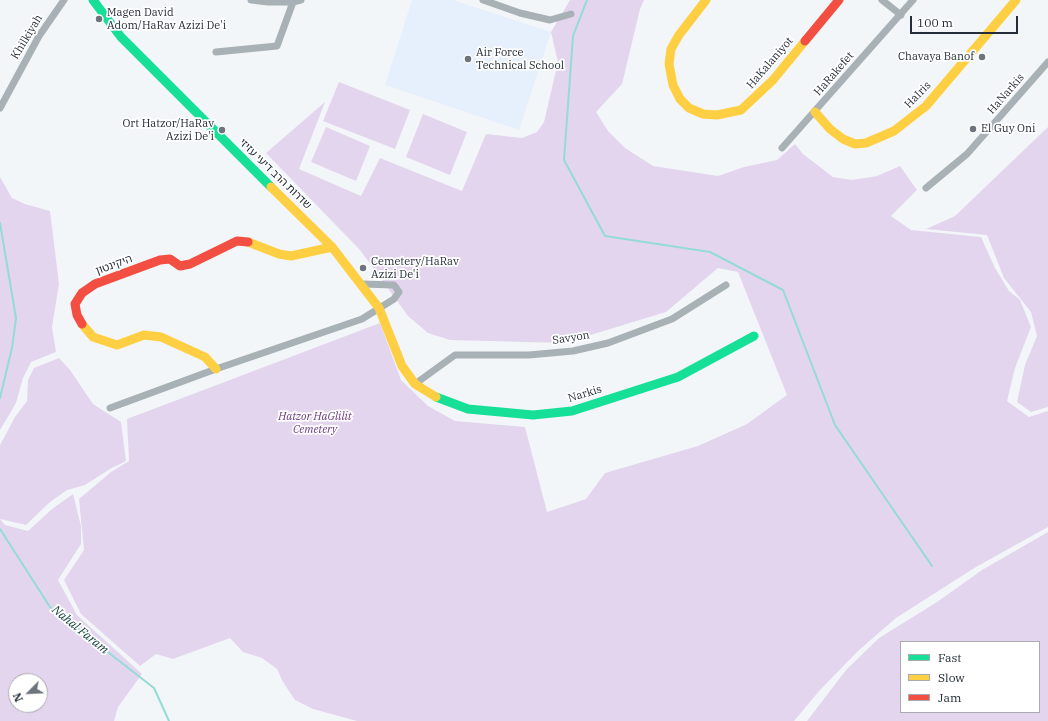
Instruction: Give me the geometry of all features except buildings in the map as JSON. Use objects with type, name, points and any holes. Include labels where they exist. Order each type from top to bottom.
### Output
[{"type":"street","name":"Khilkiyah","points":[[0,108],[39,36],[64,0]]},
{"type":"street","name":"שדרות הרב דיעי עזיזי","points":[[93,0],[120,37],[332,247],[379,308],[402,366],[415,384]]},
{"type":"street","points":[[251,0],[268,2],[293,2],[301,0]]},
{"type":"street","points":[[483,0],[520,13],[550,20],[571,14]]},
{"type":"street","name":"HaKalaniyot","points":[[706,0],[679,35],[671,49],[669,64],[673,85],[680,99],[689,108],[703,114],[717,115],[741,110],[750,103],[773,80],[839,0]]},
{"type":"street","points":[[882,0],[901,15]]},
{"type":"street","name":"HaRakefet","points":[[782,148],[913,0]]},
{"type":"street","name":"HaIris","points":[[815,112],[830,129],[843,139],[855,144],[866,143],[894,131],[926,106],[1016,0]]},
{"type":"street","points":[[216,52],[277,46],[293,2]]},
{"type":"street","name":"HaNarkis","points":[[926,188],[967,154],[1048,62]]},
{"type":"street","name":"היקינטון","points":[[216,369],[205,358],[160,337],[144,335],[117,345],[93,337],[83,326],[77,315],[75,304],[82,293],[95,284],[160,260],[170,259],[180,266],[190,264],[237,241],[250,242],[279,254],[291,256],[306,254],[332,247]]},
{"type":"street","points":[[110,408],[216,369],[362,319],[394,299],[399,292],[394,285],[362,284]]},
{"type":"street","name":"Savyon","points":[[415,384],[455,355],[529,355],[573,351],[608,343],[672,319],[726,285]]},
{"type":"street","name":"Narkis","points":[[415,384],[447,402],[468,409],[533,414],[572,412],[678,377],[754,336]]},
{"type":"shaded area","name":"Air Force Technical School","points":[[412,0],[453,0],[551,32],[519,130],[385,85]]},
{"type":"green space","name":"Hatzor HaGlilit Cemetery","points":[[570,0],[644,0],[640,9],[622,84],[596,112],[608,131],[625,148],[653,166],[718,176],[744,167],[777,160],[795,144],[803,154],[833,177],[852,180],[877,176],[900,166],[917,190],[891,216],[911,230],[981,237],[995,268],[1009,291],[1020,300],[1031,327],[1015,368],[1007,401],[1029,417],[1048,411],[1048,527],[976,567],[896,618],[858,651],[820,690],[794,721],[357,721],[313,709],[295,700],[283,682],[277,669],[262,658],[243,652],[230,638],[173,659],[156,654],[140,666],[81,614],[64,580],[84,550],[79,499],[111,472],[129,461],[127,419],[380,323],[401,380],[428,406],[455,421],[525,427],[547,512],[586,499],[605,473],[698,446],[747,424],[787,395],[738,272],[718,268],[666,312],[564,343],[450,340],[428,333],[408,316],[360,250],[266,153],[325,102],[299,169],[361,196],[380,158],[462,191],[486,134],[522,138],[537,132],[544,122],[558,62],[551,32]]},
{"type":"green space","points":[[339,82],[410,110],[395,149],[323,121]]},
{"type":"green space","points":[[423,114],[467,132],[450,175],[406,157]]},
{"type":"green space","points":[[326,127],[370,146],[356,181],[311,162]]},
{"type":"green space","points":[[1048,127],[1048,407],[1031,412],[1017,402],[1025,365],[1037,336],[1031,312],[1004,278],[987,235],[926,229],[955,216]]},
{"type":"green space","points":[[0,177],[12,198],[25,204],[50,211],[59,284],[52,327],[56,352],[31,362],[23,378],[16,403],[0,430]]},
{"type":"green space","points":[[59,358],[70,370],[93,404],[121,422],[126,461],[85,485],[67,490],[50,502],[26,525],[0,519],[0,445],[15,417],[27,401],[28,380],[34,368]]},
{"type":"green space","points":[[73,494],[81,526],[81,544],[58,580],[77,615],[142,674],[118,707],[114,721],[0,721],[0,519],[5,525],[28,531],[52,509]]},
{"type":"green space","points":[[1048,532],[1048,721],[807,721],[846,670],[879,638],[937,602],[982,570]]},
{"type":"waterway","points":[[587,0],[573,36],[564,160],[605,236],[710,252],[783,290],[835,425],[932,566]]},
{"type":"waterway","name":"Nahal Faram","points":[[0,223],[16,318],[12,348],[0,398]]},
{"type":"waterway","name":"Nahal Faram","points":[[0,529],[50,607],[154,688],[169,721]]},
{"type":"traffic: fast","points":[[93,0],[121,37],[271,187]]},
{"type":"traffic: fast","points":[[436,397],[468,409],[533,415],[572,411],[678,377],[754,336]]},
{"type":"traffic: slow","points":[[706,0],[679,35],[671,49],[669,64],[673,85],[680,99],[689,108],[703,114],[717,115],[741,110],[773,80],[805,41]]},
{"type":"traffic: slow","points":[[815,112],[830,129],[843,139],[855,144],[866,143],[894,131],[926,106],[1016,0]]},
{"type":"traffic: slow","points":[[271,187],[332,247],[379,308],[402,366],[415,384],[436,397]]},
{"type":"traffic: slow","points":[[248,242],[279,254],[291,256],[332,247]]},
{"type":"traffic: slow","points":[[82,324],[93,337],[117,345],[144,335],[161,337],[205,357],[216,369]]},
{"type":"traffic: jam","points":[[805,41],[839,0]]},
{"type":"traffic: jam","points":[[82,324],[77,315],[75,304],[82,293],[95,284],[160,260],[170,259],[180,266],[190,264],[237,241],[248,242]]},
{"type":"place","name":"Magen David Adom/HaRav Azizi De'i","points":[[99,19]]},
{"type":"place","name":"Chavaya Banof","points":[[982,57]]},
{"type":"place","name":"Air Force Technical School","points":[[468,59]]},
{"type":"place","name":"El Guy Oni","points":[[973,129]]},
{"type":"place","name":"Ort Hatzor/HaRav Azizi De'i","points":[[222,130]]},
{"type":"place","name":"Cemetery/HaRav Azizi De'i","points":[[363,268]]}]
